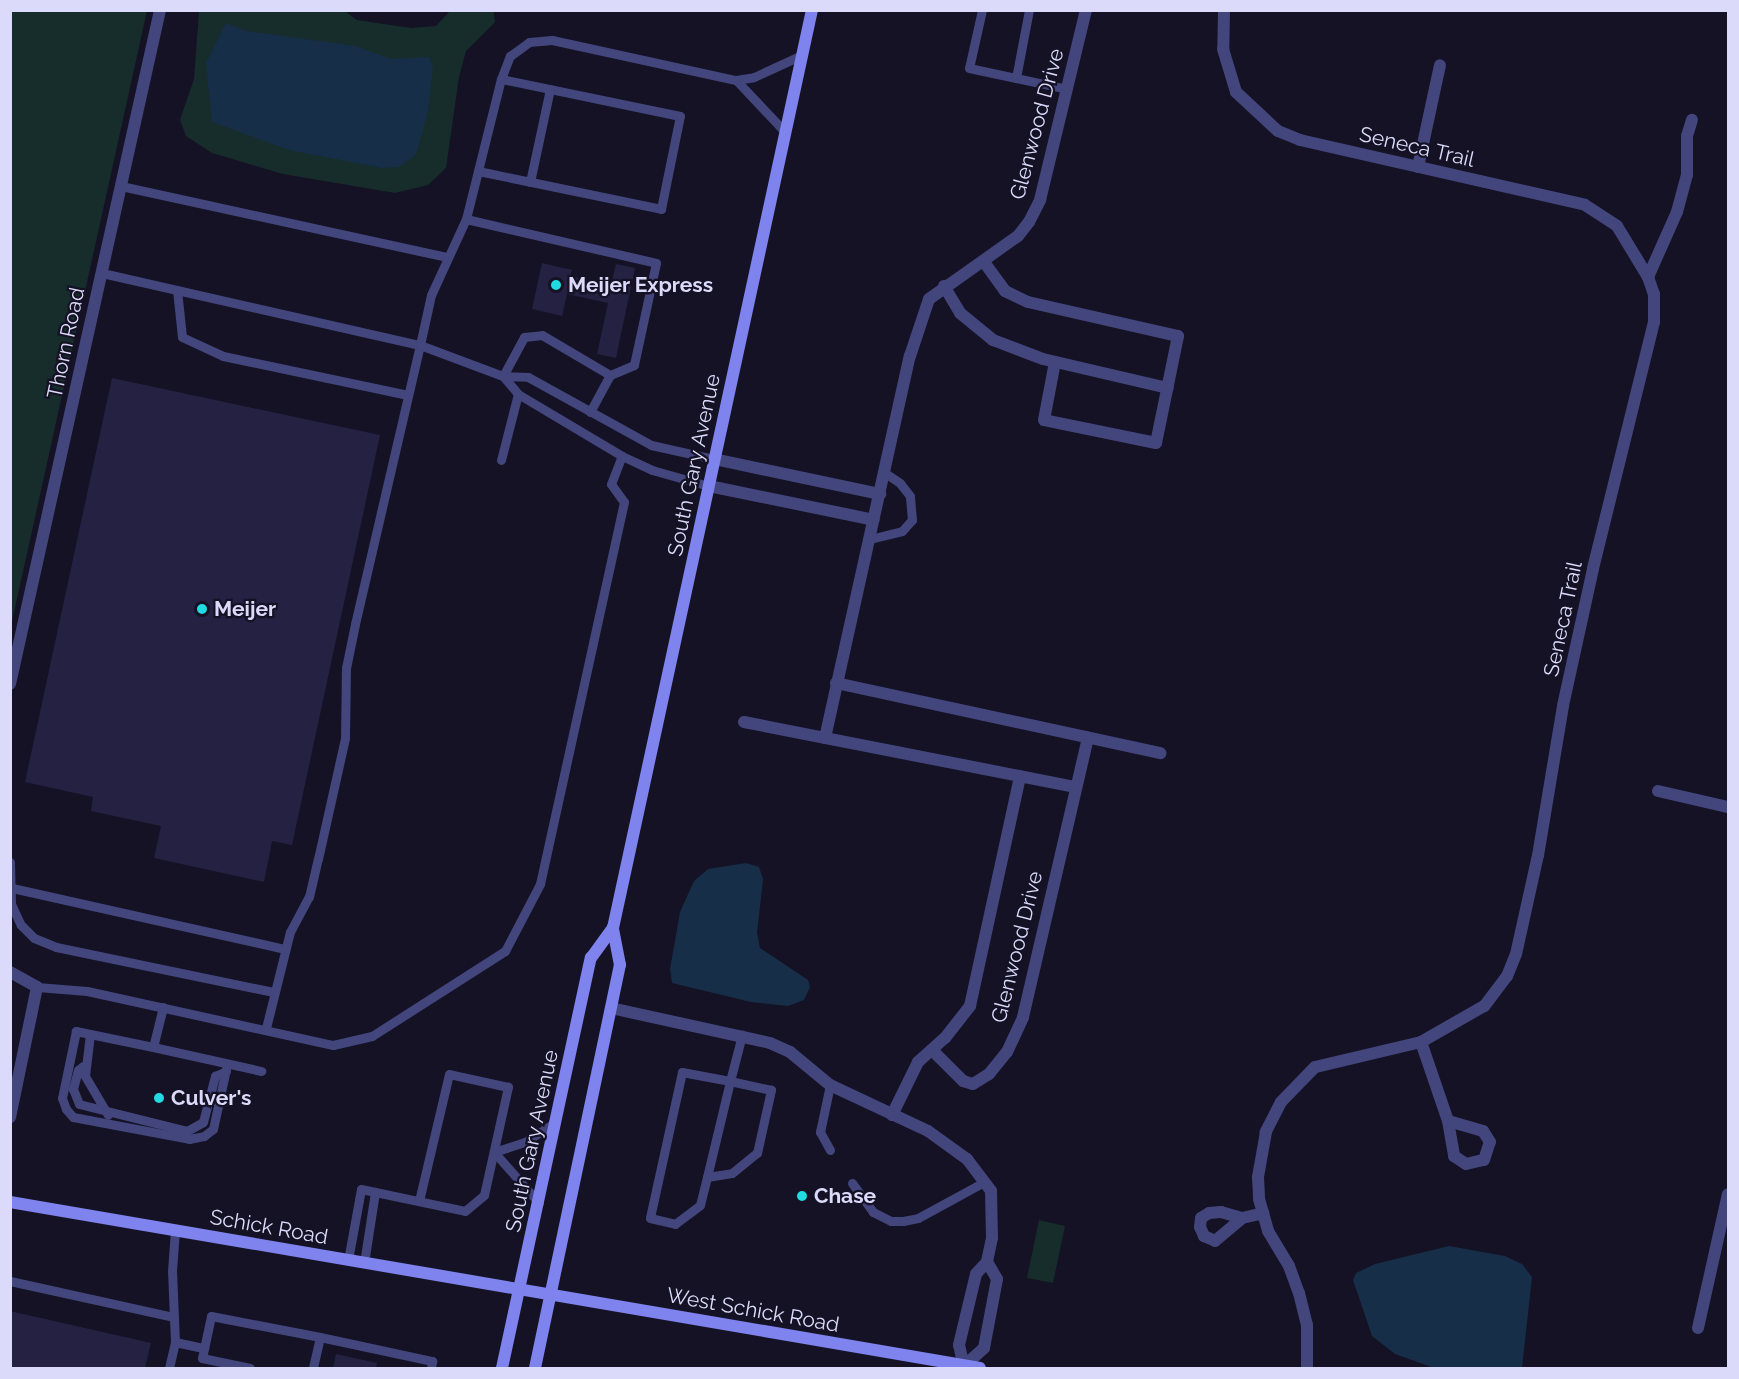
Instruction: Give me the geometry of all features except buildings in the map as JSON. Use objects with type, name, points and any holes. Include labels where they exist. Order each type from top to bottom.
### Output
[{"type":"main road","name":"South Gary Avenue","points":[[535,1368],[620,965],[613,928],[812,10]]},
{"type":"main road","name":"South Gary Avenue","points":[[502,1368],[591,958],[613,928]]},
{"type":"main road","name":"Schick Road","points":[[10,1202],[520,1290]]},
{"type":"main road","name":"West Schick Road","points":[[520,1290],[980,1368]]},
{"type":"street","name":"Thorn Road","points":[[10,684],[160,10]]},
{"type":"street","name":"Glenwood Drive","points":[[825,738],[910,356],[929,299],[944,286],[984,262],[1018,236],[1040,200],[1086,10]]},
{"type":"street","name":"Seneca Trail","points":[[1224,10],[1225,59],[1236,92],[1261,118],[1300,140],[1585,205],[1617,226],[1648,277],[1654,294],[1654,322],[1593,570],[1516,954],[1502,986],[1484,1006],[1421,1042],[1315,1067],[1290,1091],[1271,1119],[1261,1153],[1258,1177],[1263,1213],[1299,1293],[1307,1325],[1307,1368]]},
{"type":"street","points":[[1418,167],[1440,65]]},
{"type":"street","points":[[1648,277],[1677,212],[1687,175],[1687,136],[1692,120]]},
{"type":"street","points":[[984,262],[1005,291],[1028,302],[1178,336],[1156,443],[1044,420],[1055,362]]},
{"type":"street","points":[[944,286],[960,313],[986,335],[1055,362],[1168,388]]},
{"type":"street","points":[[714,459],[880,494]]},
{"type":"street","points":[[709,486],[874,520]]},
{"type":"street","points":[[836,682],[1161,753]]},
{"type":"street","points":[[744,722],[1076,787]]},
{"type":"street","name":"Glenwood Drive","points":[[932,1050],[963,1081],[974,1084],[989,1074],[1007,1052],[1023,1017],[1088,737]]},
{"type":"street","name":"Glenwood Drive","points":[[892,1115],[918,1062],[932,1050],[970,1006],[1020,776]]},
{"type":"street","points":[[1658,791],[1728,807]]},
{"type":"street","points":[[10,972],[37,987],[10,1117]]},
{"type":"street","points":[[611,1008],[741,1035],[790,1052],[830,1085],[928,1131],[957,1152],[991,1191],[992,1238],[987,1262],[976,1274],[959,1345],[964,1367]]},
{"type":"street","points":[[1421,1042],[1448,1121]]},
{"type":"street","points":[[1698,1328],[1728,1194]]},
{"type":"street","points":[[1242,1218],[1263,1213]]},
{"type":"street","points":[[964,1367],[984,1348],[998,1279],[987,1262]]},
{"type":"lane","points":[[982,10],[969,68],[1067,89]]},
{"type":"lane","points":[[1016,78],[1029,10]]},
{"type":"lane","points":[[266,1028],[285,949],[309,897],[318,859],[345,738],[346,668],[431,295],[446,257],[466,219],[501,79],[510,56],[530,42],[552,40],[736,80],[754,77],[802,55]]},
{"type":"lane","points":[[478,171],[661,210],[680,116],[501,79]]},
{"type":"lane","points":[[736,80],[786,132]]},
{"type":"lane","points":[[530,182],[550,89]]},
{"type":"lane","points":[[121,186],[446,257]]},
{"type":"lane","points":[[466,219],[534,232],[656,263],[634,365],[610,375],[590,412]]},
{"type":"lane","points":[[102,273],[420,345],[503,376],[528,377],[651,445],[714,459]]},
{"type":"lane","points":[[177,290],[182,337],[223,356],[408,395]]},
{"type":"lane","points":[[503,376],[524,337],[542,335],[610,375]]},
{"type":"lane","points":[[503,376],[518,394],[622,456],[652,470],[709,486]]},
{"type":"lane","points":[[501,460],[518,394]]},
{"type":"lane","points":[[37,987],[87,991],[333,1044],[372,1036],[505,951],[540,884],[624,502],[611,484],[622,456]]},
{"type":"lane","points":[[870,539],[902,531],[912,520],[910,496],[900,483],[885,473]]},
{"type":"lane","points":[[10,862],[11,904],[21,925],[34,938],[56,947],[273,992]]},
{"type":"lane","points":[[12,888],[285,949]]},
{"type":"lane","points":[[153,1047],[163,1007]]},
{"type":"lane","points":[[227,1068],[213,1130],[204,1136],[189,1139],[73,1117],[62,1098],[76,1031],[153,1047],[227,1068],[261,1071]]},
{"type":"lane","points":[[90,1034],[83,1066],[74,1081],[75,1100],[86,1109],[187,1131],[197,1128],[209,1106],[215,1076],[227,1068]]},
{"type":"lane","points":[[707,1177],[732,1173],[758,1153],[771,1090],[730,1081],[682,1072],[650,1218],[675,1224],[700,1205],[707,1177],[730,1081],[741,1035]]},
{"type":"lane","points":[[83,1066],[88,1083],[108,1114]]},
{"type":"lane","points":[[348,1260],[361,1189],[465,1211],[484,1195],[508,1087],[449,1074],[419,1201]]},
{"type":"lane","points":[[830,1085],[820,1132],[830,1150]]},
{"type":"lane","points":[[494,1152],[525,1142],[556,1122]]},
{"type":"lane","points":[[494,1152],[539,1203]]},
{"type":"lane","points":[[852,1183],[873,1212],[897,1221],[918,1218],[984,1182]]},
{"type":"lane","points":[[364,1263],[375,1192]]},
{"type":"lane","points":[[168,1368],[175,1342],[176,1230]]},
{"type":"lane","points":[[10,1281],[174,1317]]},
{"type":"lane","points":[[250,1368],[202,1358],[211,1316],[432,1361],[431,1368]]},
{"type":"lane","points":[[313,1368],[320,1337]]},
{"type":"lane","points":[[175,1342],[204,1348]]},
{"type":"green space","points":[[493,10],[495,22],[466,51],[459,77],[446,168],[428,185],[395,193],[283,174],[212,153],[186,136],[180,120],[194,79],[199,11],[345,11],[357,20],[411,28],[436,26],[450,11]]},
{"type":"green space","points":[[10,11],[147,11],[11,626]]},
{"type":"green space","points":[[1039,1220],[1065,1226],[1053,1283],[1027,1278]]},
{"type":"water","points":[[226,23],[246,31],[356,46],[390,59],[429,57],[433,67],[428,111],[416,155],[399,167],[382,168],[289,150],[212,122],[206,63]]},
{"type":"water","points":[[746,863],[759,867],[763,879],[757,933],[760,948],[808,980],[810,987],[804,1000],[788,1006],[751,1002],[672,983],[670,969],[680,912],[694,881],[708,869]]},
{"type":"water","points":[[1449,1246],[1505,1256],[1522,1264],[1532,1277],[1522,1368],[1434,1368],[1395,1354],[1372,1336],[1353,1280],[1356,1273],[1375,1264]]},
{"type":"place","name":"Meijer Express","points":[[556,285]]},
{"type":"place","name":"Meijer","points":[[202,609]]},
{"type":"place","name":"Culver's","points":[[159,1098]]},
{"type":"place","name":"Chase","points":[[802,1196]]}]
